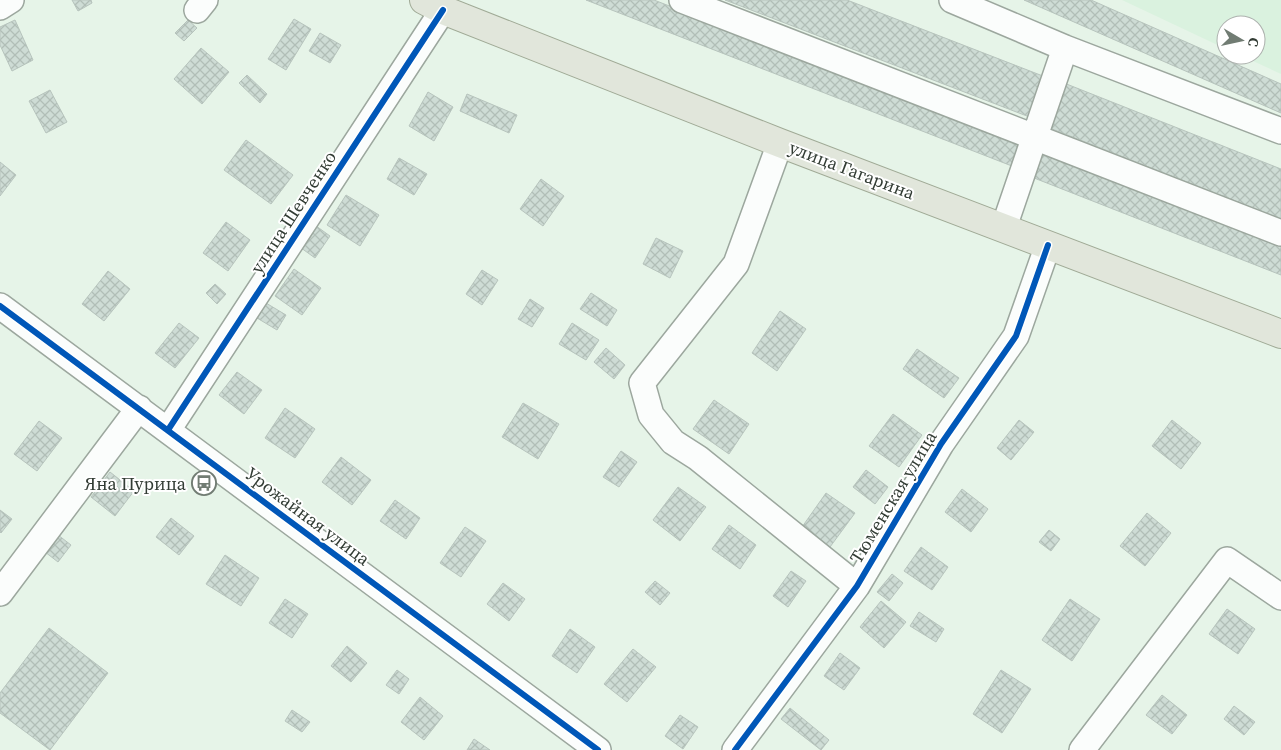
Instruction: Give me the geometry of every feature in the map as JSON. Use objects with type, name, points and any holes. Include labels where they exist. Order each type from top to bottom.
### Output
[{"type":"main road","name":"улица Гагарина","points":[[434,5],[780,143],[1281,334]]},
{"type":"street","points":[[0,6],[11,0]]},
{"type":"street","points":[[682,0],[1281,233]]},
{"type":"street","points":[[952,0],[1065,48],[1281,131]]},
{"type":"street","name":"улица Шевченко","points":[[168,430],[434,5]]},
{"type":"street","points":[[1004,227],[1065,48]]},
{"type":"street","points":[[780,143],[736,264],[642,383],[651,415],[673,442],[698,458],[857,586]]},
{"type":"street","name":"Тюменская улица","points":[[734,750],[857,586],[941,444],[1016,336],[1048,245]]},
{"type":"street","name":"Урожайная улица","points":[[0,306],[598,750]]},
{"type":"street","points":[[0,593],[139,408]]},
{"type":"street","points":[[1082,750],[1227,560],[1281,597]]},
{"type":"shaded area","points":[[1122,0],[1281,0],[1281,74],[1262,65],[1266,65],[1266,15],[1216,15],[1216,44]]},
{"type":"building","points":[[72,0],[91,0],[92,3],[78,11]]},
{"type":"building","points":[[586,0],[654,0],[1026,145],[1017,168]]},
{"type":"building","points":[[725,0],[847,0],[1048,78],[1032,118]]},
{"type":"building","points":[[1024,0],[1091,0],[1216,55],[1216,65],[1238,65],[1281,84],[1281,113]]},
{"type":"building","points":[[294,19],[311,29],[286,70],[268,59]]},
{"type":"building","points":[[15,20],[33,60],[12,71],[0,45],[0,27]]},
{"type":"building","points":[[188,20],[197,28],[184,41],[175,33]]},
{"type":"building","points":[[320,33],[341,45],[330,63],[309,51]]},
{"type":"building","points":[[201,48],[229,72],[202,104],[174,79]]},
{"type":"building","points":[[247,75],[267,94],[260,103],[239,83]]},
{"type":"building","points":[[1064,83],[1281,169],[1281,219],[1047,127]]},
{"type":"building","points":[[50,90],[67,122],[46,133],[29,101]]},
{"type":"building","points":[[428,92],[453,107],[434,141],[409,126]]},
{"type":"building","points":[[467,94],[517,115],[509,133],[460,111]]},
{"type":"building","points":[[246,140],[293,175],[271,204],[224,170]]},
{"type":"building","points":[[1039,150],[1281,245],[1281,275],[1029,176]]},
{"type":"building","points":[[399,158],[427,174],[414,195],[387,179]]},
{"type":"building","points":[[0,162],[16,175],[0,196]]},
{"type":"building","points":[[541,179],[564,196],[543,226],[520,209]]},
{"type":"building","points":[[346,195],[379,215],[360,246],[327,225]]},
{"type":"building","points":[[226,222],[250,240],[228,271],[203,253]]},
{"type":"building","points":[[312,223],[330,236],[315,258],[297,245]]},
{"type":"building","points":[[656,238],[683,251],[670,278],[643,264]]},
{"type":"building","points":[[294,269],[321,288],[302,315],[275,296]]},
{"type":"building","points":[[482,270],[498,280],[482,305],[466,294]]},
{"type":"building","points":[[108,271],[130,289],[104,321],[82,304]]},
{"type":"building","points":[[215,284],[226,294],[217,304],[206,293]]},
{"type":"building","points":[[591,293],[617,310],[607,326],[580,309]]},
{"type":"building","points":[[530,299],[544,308],[532,327],[518,319]]},
{"type":"building","points":[[261,300],[286,315],[277,330],[252,315]]},
{"type":"building","points":[[780,311],[806,329],[777,371],[752,353]]},
{"type":"building","points":[[179,323],[199,338],[175,368],[155,353]]},
{"type":"building","points":[[572,323],[599,340],[586,360],[559,344]]},
{"type":"building","points":[[606,348],[625,365],[614,379],[594,362]]},
{"type":"building","points":[[917,349],[959,378],[944,398],[903,369]]},
{"type":"building","points":[[237,372],[262,390],[244,414],[219,395]]},
{"type":"building","points":[[714,400],[749,424],[729,454],[693,429]]},
{"type":"building","points":[[523,403],[559,424],[538,459],[502,437]]},
{"type":"building","points":[[285,408],[315,429],[295,458],[265,438]]},
{"type":"building","points":[[893,414],[922,435],[899,467],[869,446]]},
{"type":"building","points":[[1019,420],[1034,432],[1011,460],[997,448]]},
{"type":"building","points":[[1172,420],[1201,443],[1181,469],[1152,446]]},
{"type":"building","points":[[39,421],[62,438],[37,471],[14,454]]},
{"type":"building","points":[[621,451],[637,462],[619,487],[603,477]]},
{"type":"building","points":[[341,457],[371,480],[352,505],[322,482]]},
{"type":"building","points":[[866,470],[888,487],[875,504],[853,487]]},
{"type":"building","points":[[110,472],[134,491],[115,516],[91,497]]},
{"type":"building","points":[[678,487],[706,507],[680,541],[653,520]]},
{"type":"building","points":[[962,489],[988,509],[971,532],[945,512]]},
{"type":"building","points":[[826,493],[855,513],[830,547],[802,527]]},
{"type":"building","points":[[395,500],[420,518],[406,539],[380,521]]},
{"type":"building","points":[[0,510],[12,519],[1,533],[0,532]]},
{"type":"building","points":[[1147,513],[1171,533],[1145,566],[1120,546]]},
{"type":"building","points":[[171,518],[194,536],[179,555],[156,537]]},
{"type":"building","points":[[729,525],[756,545],[740,569],[712,549]]},
{"type":"building","points":[[465,527],[486,541],[461,577],[440,563]]},
{"type":"building","points":[[49,528],[71,545],[58,562],[36,545]]},
{"type":"building","points":[[1049,530],[1060,539],[1051,551],[1039,542]]},
{"type":"building","points":[[921,547],[948,567],[932,590],[904,571]]},
{"type":"building","points":[[225,555],[259,578],[241,606],[206,584]]},
{"type":"building","points":[[791,571],[806,581],[788,607],[773,596]]},
{"type":"building","points":[[892,574],[903,583],[889,601],[877,592]]},
{"type":"building","points":[[655,581],[670,593],[660,605],[645,592]]},
{"type":"building","points":[[503,583],[525,599],[509,621],[487,604]]},
{"type":"building","points":[[285,599],[308,614],[292,638],[269,623]]},
{"type":"building","points":[[1070,599],[1100,619],[1072,661],[1042,640]]},
{"type":"building","points":[[881,601],[906,622],[884,648],[860,627]]},
{"type":"building","points":[[1227,609],[1255,629],[1238,654],[1209,634]]},
{"type":"building","points":[[919,612],[944,629],[936,642],[910,626]]},
{"type":"building","points":[[49,628],[108,673],[50,750],[0,713],[0,693]]},
{"type":"building","points":[[570,629],[595,647],[577,673],[552,656]]},
{"type":"building","points":[[347,646],[367,663],[351,682],[331,666]]},
{"type":"building","points":[[633,649],[656,667],[627,702],[604,684]]},
{"type":"building","points":[[840,653],[860,668],[844,690],[824,676]]},
{"type":"building","points":[[397,670],[409,679],[399,694],[386,685]]},
{"type":"building","points":[[1001,670],[1031,689],[1002,733],[973,714]]},
{"type":"building","points":[[1162,695],[1187,715],[1172,734],[1146,715]]},
{"type":"building","points":[[420,697],[443,716],[424,740],[401,722]]},
{"type":"building","points":[[1234,706],[1255,722],[1244,735],[1224,719]]},
{"type":"building","points":[[790,708],[829,740],[821,750],[781,719]]},
{"type":"building","points":[[292,710],[310,722],[302,732],[285,721]]},
{"type":"building","points":[[680,715],[698,727],[683,749],[665,736]]},
{"type":"building","points":[[474,739],[490,750],[467,750]]},
{"type":"cycle path","points":[[168,430],[443,10]]},
{"type":"cycle path","points":[[735,750],[857,586],[941,444],[1016,336],[1048,245]]},
{"type":"cycle path","points":[[0,306],[598,750]]},
{"type":"place","name":"Яна Пурица","points":[[204,483]]}]
